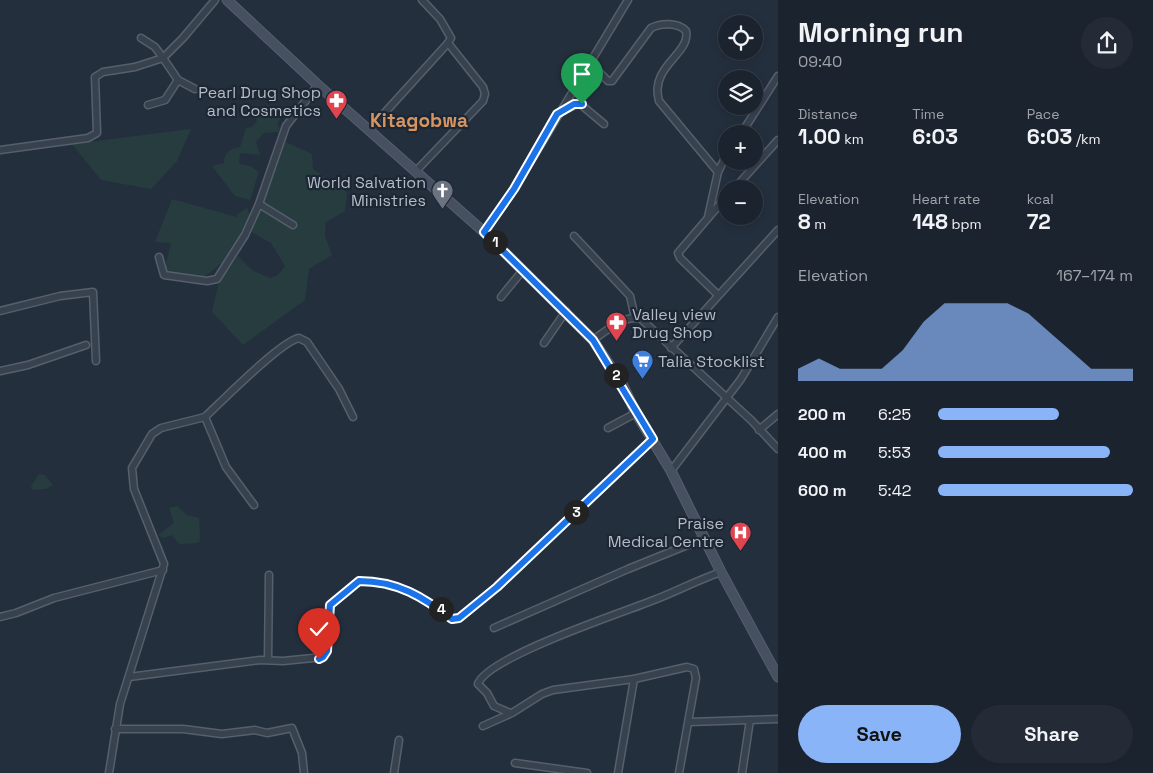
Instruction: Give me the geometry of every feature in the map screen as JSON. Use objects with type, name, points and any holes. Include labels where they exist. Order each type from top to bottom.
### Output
[{"type":"street","points":[[0,150],[92,136],[98,129],[95,77],[103,72],[135,67],[163,58],[166,52],[183,38],[215,0]]},
{"type":"street","points":[[227,0],[318,85],[484,232],[566,311],[593,340],[622,384],[636,413],[671,470],[721,572],[778,677]]},
{"type":"street","points":[[369,130],[451,38],[440,19],[422,0]]},
{"type":"street","points":[[484,232],[514,189],[557,114],[628,0]]},
{"type":"street","points":[[590,63],[608,81],[612,81],[651,28],[668,25],[682,27],[686,31],[686,39],[659,78],[656,93],[659,101],[718,172],[708,218]]},
{"type":"street","points":[[141,38],[155,47],[178,80],[195,89]]},
{"type":"street","points":[[416,171],[485,97],[483,87],[448,42]]},
{"type":"street","points":[[747,125],[778,76]]},
{"type":"street","points":[[148,105],[165,100],[178,80]]},
{"type":"street","points":[[159,257],[162,272],[166,276],[207,281],[217,280],[224,272],[245,235],[259,204],[286,126],[318,85]]},
{"type":"street","points":[[557,114],[579,103],[604,124]]},
{"type":"street","points":[[742,180],[778,140]]},
{"type":"street","points":[[259,204],[293,225]]},
{"type":"street","points":[[718,207],[678,253],[680,258],[718,295]]},
{"type":"street","points":[[671,348],[778,230]]},
{"type":"street","points":[[574,236],[630,296],[635,318]]},
{"type":"street","points":[[501,297],[524,270]]},
{"type":"street","points":[[0,311],[60,296],[93,292],[96,361]]},
{"type":"street","points":[[544,343],[566,311]]},
{"type":"street","points":[[671,470],[710,423],[725,397],[741,379],[778,317]]},
{"type":"street","points":[[593,340],[623,321],[635,318],[641,319],[778,449]]},
{"type":"street","points":[[109,773],[115,729],[129,677],[163,570],[164,561],[148,528],[134,488],[132,468],[148,439],[158,429],[205,416],[258,368],[292,340],[299,338],[307,342],[339,389],[353,418]]},
{"type":"street","points":[[0,371],[86,345]]},
{"type":"street","points":[[608,428],[636,413]]},
{"type":"street","points":[[759,430],[778,414]]},
{"type":"street","points":[[205,416],[226,467],[254,505]]},
{"type":"street","points":[[129,677],[268,660],[323,657],[328,643],[330,605],[359,581],[399,587],[438,607],[452,619],[459,618],[497,587],[653,439]]},
{"type":"street","points":[[494,628],[628,569],[705,538]]},
{"type":"street","points":[[0,616],[16,613],[54,598],[163,570]]},
{"type":"street","points":[[512,713],[494,706],[487,693],[478,684],[486,675],[531,648],[721,572]]},
{"type":"street","points":[[268,660],[269,575]]},
{"type":"street","points":[[483,726],[512,713],[542,694],[553,690],[634,679],[687,667],[694,669],[696,678],[690,722],[679,773]]},
{"type":"street","points":[[618,773],[634,679]]},
{"type":"street","points":[[690,722],[778,719]]},
{"type":"street","points":[[742,773],[750,720]]},
{"type":"street","points":[[115,729],[183,729],[222,734],[255,730],[267,733],[292,728],[302,753],[304,773]]},
{"type":"street","points":[[394,773],[399,740]]},
{"type":"street","points":[[515,764],[587,773]]},
{"type":"green space","points":[[252,107],[282,115],[277,125],[280,128],[278,132],[264,133],[256,142],[260,155],[240,153],[239,164],[250,166],[259,172],[250,200],[235,196],[212,166],[224,163],[228,152],[240,147],[246,128],[252,127],[257,121]]},
{"type":"green space","points":[[191,129],[177,161],[151,189],[101,180],[72,144]]},
{"type":"green space","points":[[286,142],[312,154],[313,169],[347,192],[345,211],[326,222],[325,236],[332,255],[309,269],[305,300],[243,345],[212,312],[218,285],[238,256],[252,270],[270,278],[278,275],[285,266],[271,243],[248,230],[280,147]]},
{"type":"green space","points":[[172,199],[237,217],[236,215],[247,208],[250,216],[229,257],[202,279],[164,272],[171,243],[155,242]]},
{"type":"green space","points":[[39,474],[45,475],[53,485],[46,489],[32,490],[31,486]]},
{"type":"green space","points":[[177,506],[187,515],[199,518],[200,541],[197,543],[179,544],[172,535],[163,538],[158,535],[174,523],[169,508]]},
{"type":"place","name":"Pearl Drug Shop and Cosmetics","points":[[337,120]]},
{"type":"place","name":"World Salvation Ministries","points":[[442,210]]},
{"type":"place","name":"Valley view Drug Shop","points":[[616,342]]},
{"type":"place","name":"Talia Stocklist","points":[[642,380]]},
{"type":"place","name":"Praise Medical Centre","points":[[740,551]]},
{"type":"district","name":"Kitagobwa","points":[[419,120]]},
{"type":"route","points":[[319,659],[326,655],[327,651],[330,605],[359,581],[399,587],[438,607],[450,618],[459,618],[497,587],[653,439],[636,413],[622,384],[593,340],[566,311],[484,232],[514,189],[557,114],[574,104],[582,104]]}]
